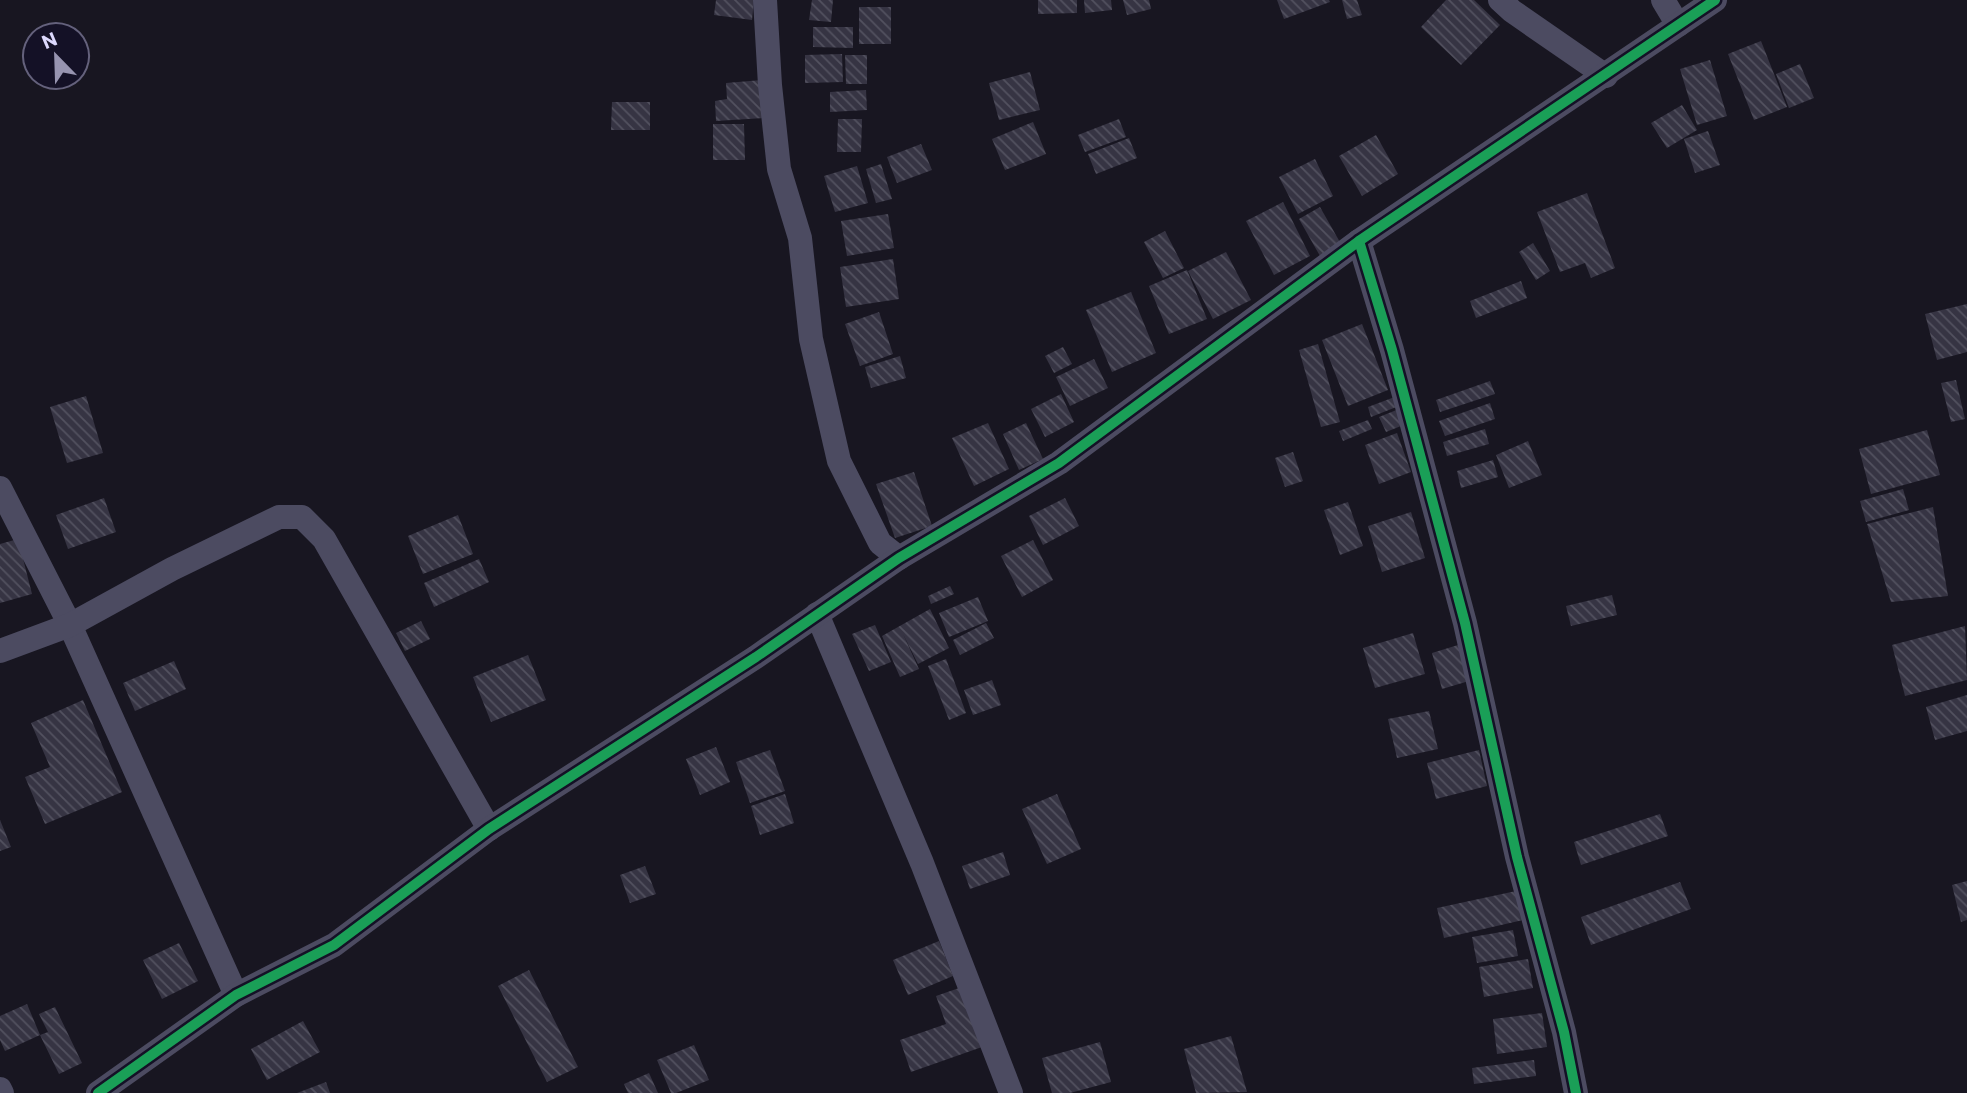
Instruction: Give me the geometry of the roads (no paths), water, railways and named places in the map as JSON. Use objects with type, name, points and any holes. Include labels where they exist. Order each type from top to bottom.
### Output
[{"type":"street","points":[[765,0],[779,169],[800,237],[811,339],[839,461],[880,543],[899,558]]},
{"type":"street","points":[[1500,0],[1512,12],[1606,76]]},
{"type":"street","points":[[1663,0],[1678,25]]},
{"type":"street","points":[[98,1093],[236,995],[334,945],[489,829],[899,558],[1059,463],[1359,242],[1715,0]]},
{"type":"street","points":[[1359,242],[1392,349],[1465,623],[1517,857],[1564,1032],[1576,1093]]},
{"type":"street","points":[[0,488],[70,625],[236,995]]},
{"type":"street","points":[[0,651],[70,625],[172,569],[279,517],[302,517],[324,540],[489,829]]},
{"type":"street","points":[[817,614],[922,863],[1011,1093]]}]
